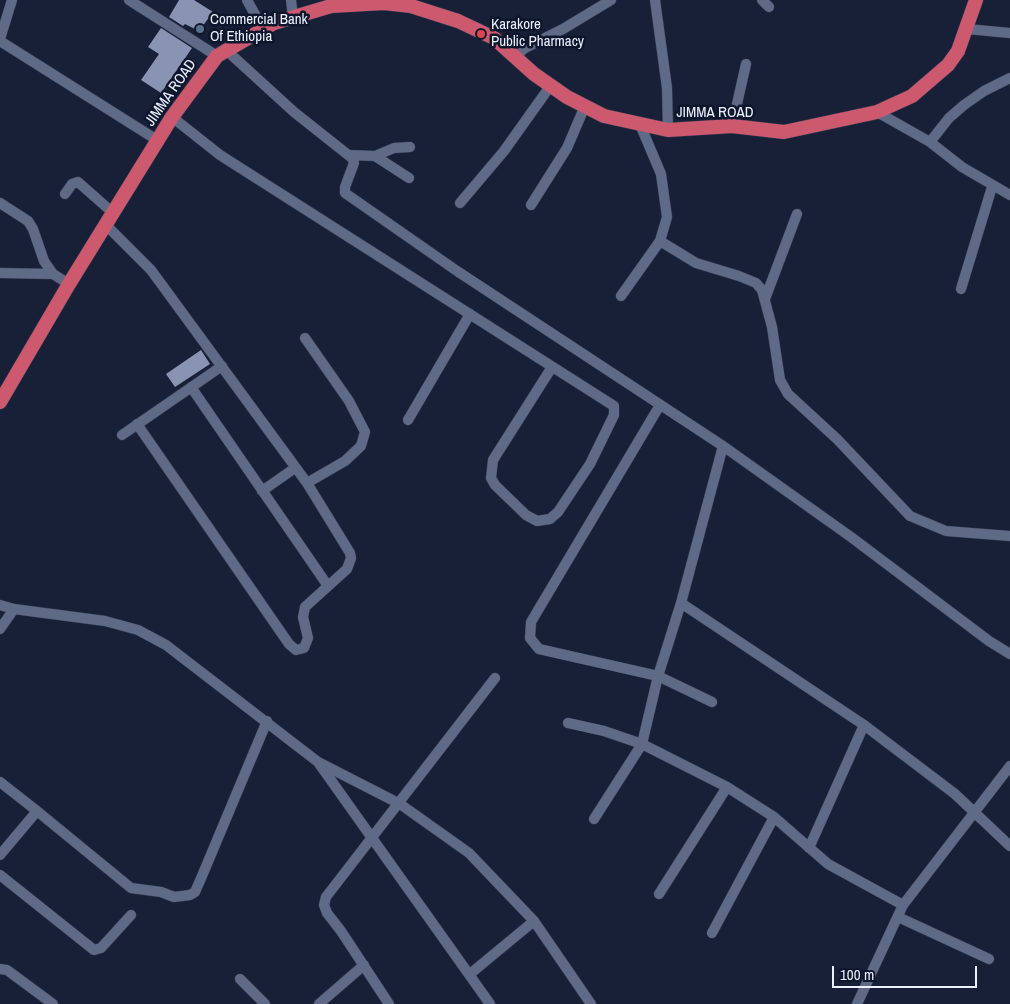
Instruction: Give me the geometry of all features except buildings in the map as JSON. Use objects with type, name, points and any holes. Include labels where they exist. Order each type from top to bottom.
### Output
[{"type":"highway","name":"JIMMA ROAD","points":[[0,402],[68,284],[172,117],[221,52],[263,29],[293,17],[331,6],[384,3],[410,6],[430,11],[494,38],[534,74],[604,116],[639,122],[668,130],[732,126],[784,132],[877,112],[912,96],[948,65],[958,52],[968,29],[976,0]]},
{"type":"street","points":[[12,0],[0,40],[157,140]]},
{"type":"street","points":[[129,0],[221,52],[349,155],[354,163],[344,187],[345,193],[457,271],[723,446],[851,537],[989,641],[1010,654]]},
{"type":"street","points":[[248,0],[263,29]]},
{"type":"street","points":[[291,0],[293,17]]},
{"type":"street","points":[[655,0],[667,88],[668,130]]},
{"type":"street","points":[[516,56],[525,48],[563,29],[606,1]]},
{"type":"street","points":[[968,29],[1010,33]]},
{"type":"street","points":[[732,126],[746,64]]},
{"type":"street","points":[[930,142],[949,118],[964,105],[984,91],[1010,78]]},
{"type":"street","points":[[460,203],[504,150],[551,85]]},
{"type":"street","points":[[531,205],[567,148],[585,106]]},
{"type":"street","points":[[877,112],[930,142],[992,187],[1010,195]]},
{"type":"street","points":[[172,117],[220,155],[614,406],[616,410],[590,464],[558,512],[550,518],[537,521],[526,515],[495,485],[491,478],[493,460],[552,367]]},
{"type":"street","points":[[622,296],[660,241],[667,218],[661,174],[639,122]]},
{"type":"street","points":[[349,155],[375,156],[394,148],[410,147]]},
{"type":"street","points":[[375,156],[409,178]]},
{"type":"street","points":[[65,194],[72,184],[78,182],[151,270],[295,468],[352,558],[347,569],[305,607],[303,617],[307,644],[304,648],[296,650],[289,644],[138,424]]},
{"type":"street","points":[[961,289],[992,187]]},
{"type":"street","points":[[0,203],[28,222],[33,229],[44,261],[53,274],[68,284]]},
{"type":"street","points":[[765,299],[797,214]]},
{"type":"street","points":[[660,241],[696,263],[756,283],[762,290],[765,299],[780,380],[788,394],[837,439],[910,516],[946,531],[1010,536]]},
{"type":"street","points":[[0,273],[53,274]]},
{"type":"street","points":[[408,420],[470,314]]},
{"type":"street","points":[[305,338],[348,401],[366,432],[361,446],[345,461],[306,484]]},
{"type":"street","points":[[122,435],[222,366]]},
{"type":"street","points":[[191,388],[328,586]]},
{"type":"street","points":[[660,405],[531,622],[530,638],[539,649],[658,676],[712,702]]},
{"type":"street","points":[[594,819],[642,744],[658,676],[681,603],[723,446]]},
{"type":"street","points":[[262,491],[295,468]]},
{"type":"street","points":[[681,603],[864,724],[975,811],[1010,846]]},
{"type":"street","points":[[0,604],[14,609],[105,621],[138,630],[166,645],[318,762],[400,804],[469,853],[534,921],[591,1004]]},
{"type":"street","points":[[0,629],[14,609]]},
{"type":"street","points":[[389,1004],[364,965],[327,914],[324,904],[326,898],[372,835],[400,804],[495,678]]},
{"type":"street","points":[[0,782],[131,888],[161,892],[174,897],[190,895],[195,892],[267,721]]},
{"type":"street","points":[[568,723],[604,731],[642,744],[727,787],[774,817],[828,864],[903,905]]},
{"type":"street","points":[[809,848],[864,724]]},
{"type":"street","points":[[318,762],[372,835],[490,1004]]},
{"type":"street","points":[[857,1004],[903,905],[1010,766]]},
{"type":"street","points":[[658,894],[727,787]]},
{"type":"street","points":[[0,855],[37,811]]},
{"type":"street","points":[[712,933],[774,817]]},
{"type":"street","points":[[0,875],[94,950],[101,948],[131,916]]},
{"type":"street","points":[[898,917],[989,959]]},
{"type":"street","points":[[470,974],[534,921]]},
{"type":"street","points":[[319,1004],[364,965]]},
{"type":"street","points":[[0,969],[7,970],[53,1004]]},
{"type":"street","points":[[240,979],[265,1004]]},
{"type":"place","name":"Commercial Bank Of Ethiopia","points":[[200,29]]},
{"type":"place","name":"Karakore Public Pharmacy","points":[[481,34]]}]
